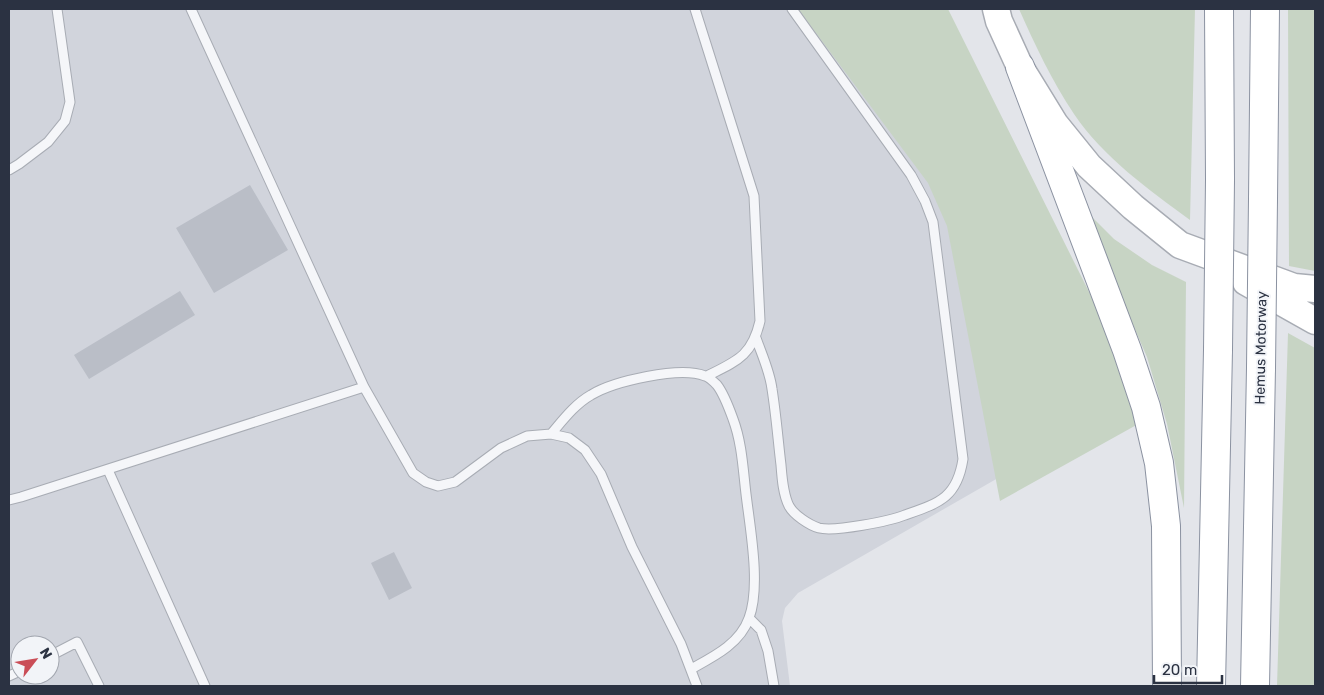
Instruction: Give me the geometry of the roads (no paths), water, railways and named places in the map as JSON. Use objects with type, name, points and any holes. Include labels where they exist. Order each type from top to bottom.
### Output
[{"type":"highway","points":[[1211,686],[1218,350],[1220,180],[1219,9]]},
{"type":"highway","name":"Hemus Motorway","points":[[1255,686],[1265,9]]},
{"type":"highway","points":[[1020,68],[1127,350],[1146,407],[1159,463],[1166,526],[1167,686]]},
{"type":"main road","points":[[996,9],[999,22],[1020,68],[1055,124],[1089,166],[1133,207],[1180,245],[1315,321]]},
{"type":"main road","points":[[1180,245],[1294,286],[1315,290]]},
{"type":"lane","points":[[9,170],[48,142],[65,121],[70,102],[57,9]]},
{"type":"lane","points":[[192,9],[364,387],[413,473],[426,482],[438,486],[456,482],[501,448],[526,436],[551,434],[570,438],[585,450],[601,474],[632,547],[681,644],[697,686]]},
{"type":"lane","points":[[695,9],[754,196],[760,321],[756,338],[746,353],[707,376]]},
{"type":"lane","points":[[756,338],[772,387],[783,488],[789,507],[801,519],[820,528],[854,526],[899,518],[935,504],[952,492],[961,475],[963,459],[934,222],[926,201],[912,176],[792,9]]},
{"type":"lane","points":[[551,434],[569,412],[590,395],[612,385],[660,375],[695,373],[707,376],[717,385],[734,420],[740,448],[754,565],[753,595],[749,618],[736,639],[726,649],[690,669]]},
{"type":"lane","points":[[9,500],[364,387]]},
{"type":"lane","points":[[108,470],[204,686]]},
{"type":"lane","points":[[749,618],[761,630],[768,651],[774,686]]},
{"type":"lane","points":[[60,651],[77,642],[99,686]]}]
